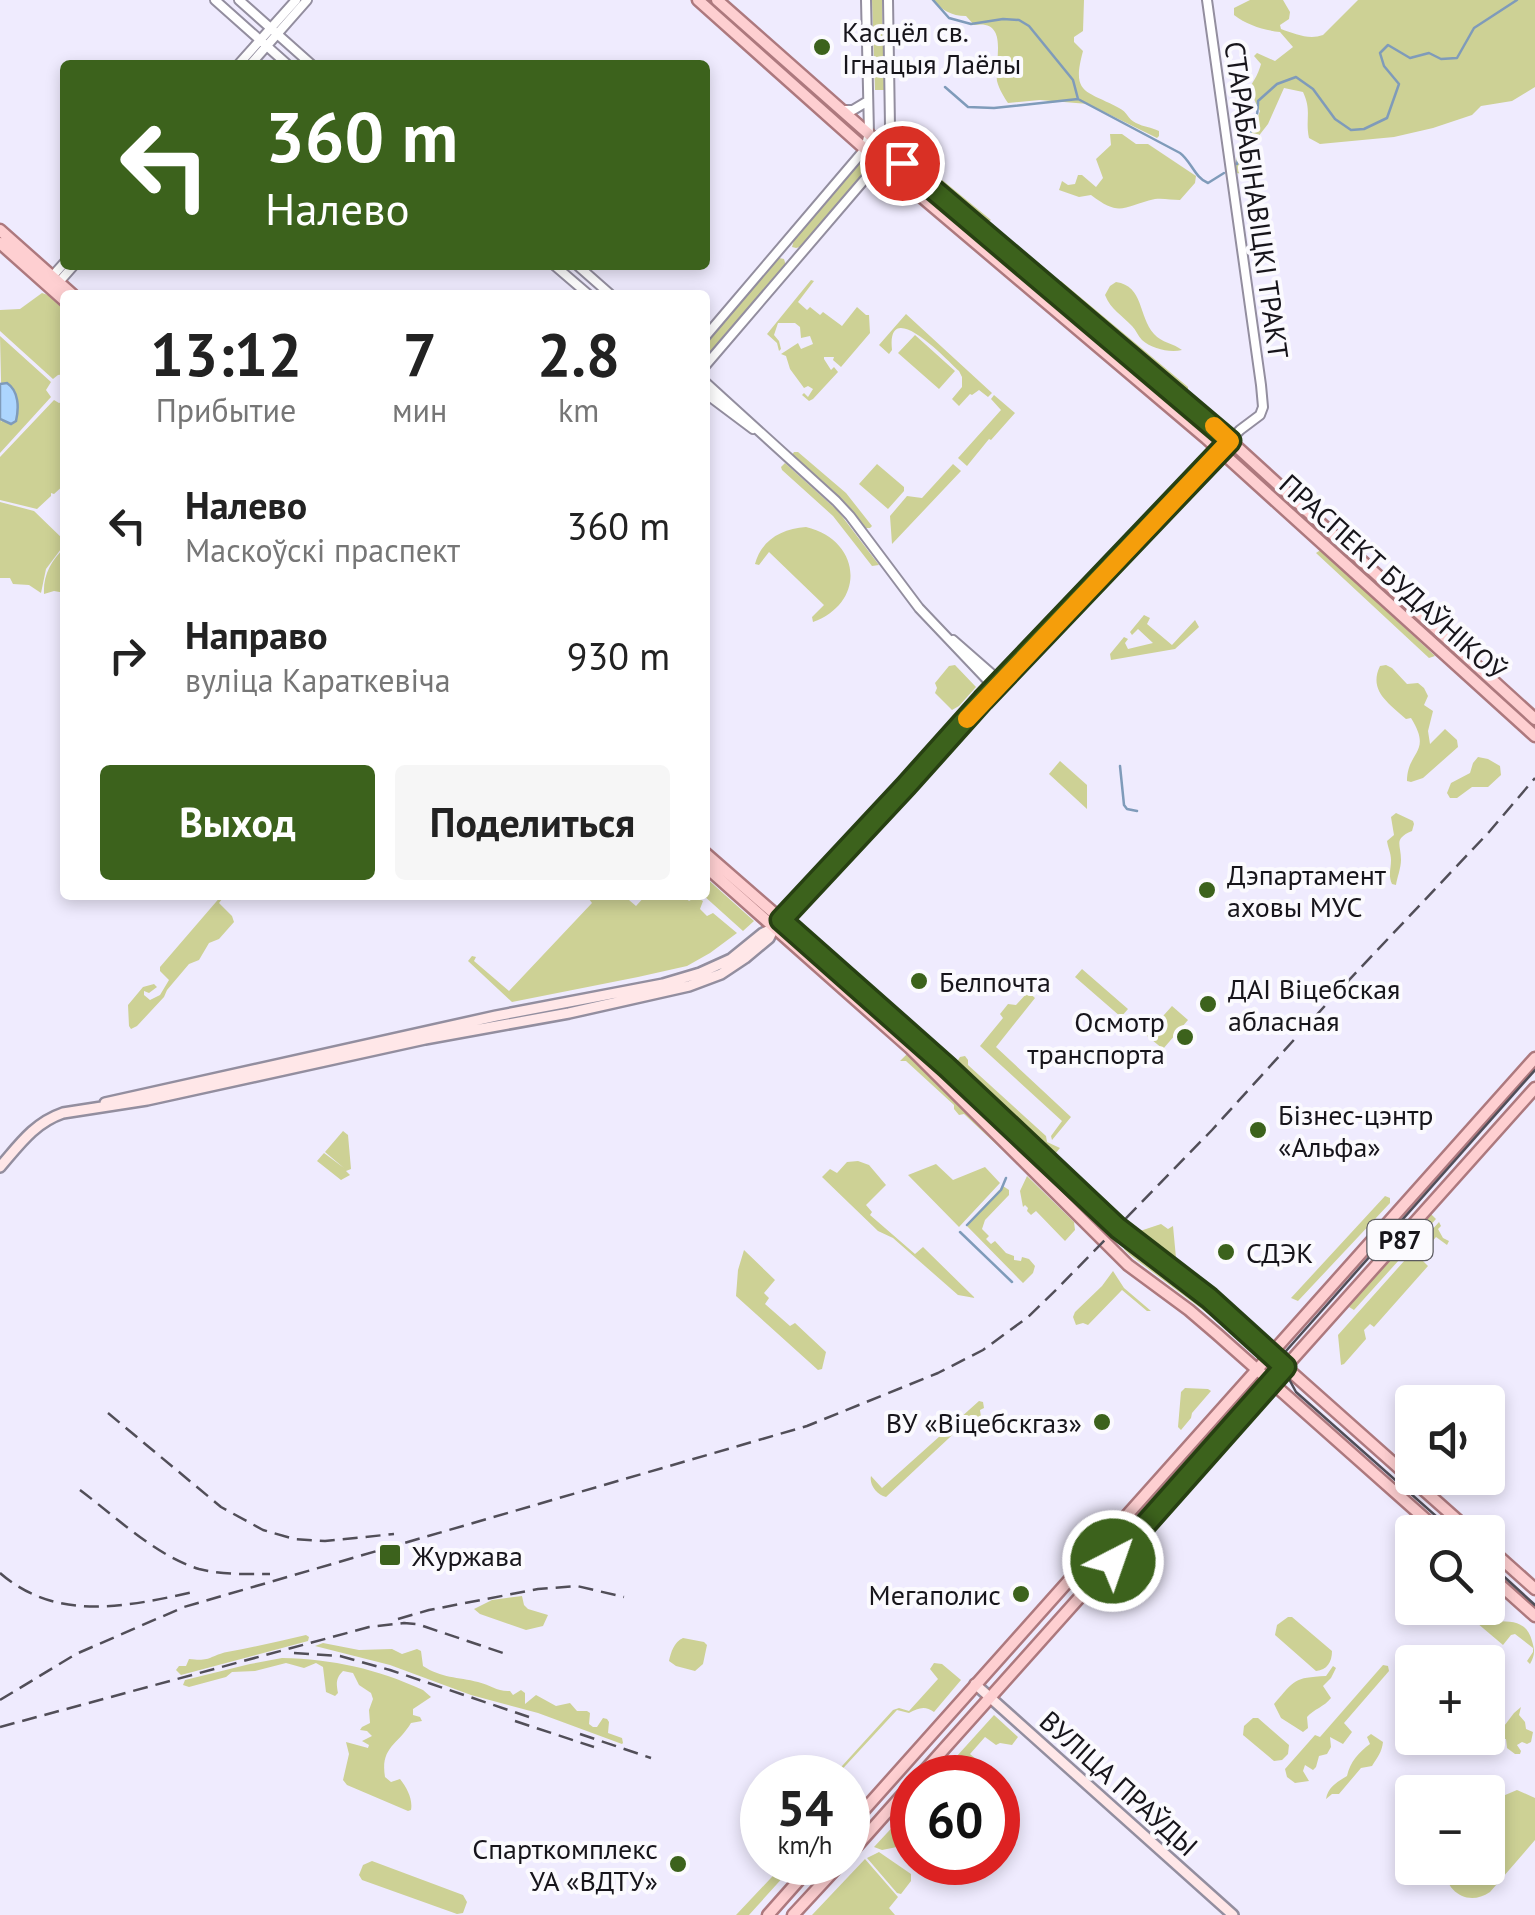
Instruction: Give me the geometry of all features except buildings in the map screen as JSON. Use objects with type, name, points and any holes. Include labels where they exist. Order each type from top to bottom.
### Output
[{"type":"main road","name":"ПРАСПЕКТ БУДАЎНІКОЎ","points":[[698,0],[865,149],[1220,451],[1398,612],[1519,713]]},
{"type":"main road","name":"ПРАСПЕКТ БУДАЎНІКОЎ","points":[[717,0],[1230,441],[1407,601],[1533,726]]},
{"type":"main road","points":[[743,40],[751,40],[752,31]]},
{"type":"main road","points":[[753,50],[754,40],[762,40]]},
{"type":"main road","points":[[0,230],[60,293]]},
{"type":"main road","points":[[0,243],[66,290]]},
{"type":"main road","points":[[996,259],[999,245]]},
{"type":"main road","points":[[996,259],[1009,254]]},
{"type":"main road","points":[[1384,598],[1394,597],[1392,588]]},
{"type":"main road","points":[[1398,612],[1398,601],[1407,601]]},
{"type":"main road","points":[[710,859],[910,1048],[1135,1243],[1209,1298],[1452,1515]]},
{"type":"main road","points":[[710,870],[777,924]]},
{"type":"main road","points":[[0,1168],[35,1127],[51,1117],[664,984],[732,959],[777,924]]},
{"type":"main road","name":"Р87","points":[[1256,1369],[1535,1058]]},
{"type":"main road","name":"Р87","points":[[1271,1382],[1535,1088]]},
{"type":"main road","points":[[992,1120],[1114,1252],[1189,1310],[1421,1515]]},
{"type":"main road","points":[[1396,1212],[1394,1220],[1398,1227],[1404,1230],[1412,1226]]},
{"type":"main road","points":[[1380,1230],[1395,1231],[1396,1244]]},
{"type":"main road","points":[[1114,1252],[1120,1243],[1135,1243]]},
{"type":"main road","points":[[1244,1331],[1268,1339],[1290,1330]]},
{"type":"main road","points":[[1306,1344],[1297,1365],[1306,1385]]},
{"type":"main road","points":[[1236,1351],[1244,1369],[1236,1391]]},
{"type":"main road","points":[[912,1755],[1256,1369]]},
{"type":"main road","points":[[937,1755],[1271,1382]]},
{"type":"main road","points":[[1253,1403],[1275,1392],[1294,1402]]},
{"type":"main road","points":[[1208,1422],[1210,1436],[1223,1436]]},
{"type":"main road","points":[[1194,1438],[1208,1438],[1210,1451]]},
{"type":"main road","points":[[1115,1527],[1116,1540],[1127,1545]]},
{"type":"main road","points":[[1103,1540],[1118,1548],[1127,1545]]},
{"type":"main road","points":[[1103,1540],[1114,1550],[1113,1561]]},
{"type":"main road","points":[[1505,1562],[1535,1589]]},
{"type":"main road","points":[[1505,1589],[1535,1616]]},
{"type":"main road","name":"ВУЛІЦА ПРАЎДЫ","points":[[975,1684],[1233,1915]]},
{"type":"main road","points":[[870,1803],[890,1780]]},
{"type":"main road","points":[[870,1831],[890,1808]]},
{"type":"main road","points":[[768,1915],[795,1885]]},
{"type":"main road","points":[[794,1915],[821,1885]]},
{"type":"street","points":[[215,0],[282,60]]},
{"type":"street","points":[[239,0],[306,60]]},
{"type":"street","points":[[274,31],[296,0]]},
{"type":"street","points":[[244,60],[307,0]]},
{"type":"street","points":[[710,331],[865,149],[869,134],[866,0]]},
{"type":"street","points":[[710,360],[886,149],[890,126],[888,0]]},
{"type":"street","name":"СТАРАБАБІНАВІЦКІ ТРАКТ","points":[[1207,0],[1263,407],[1257,418],[1230,441]]},
{"type":"street","points":[[253,60],[263,43]]},
{"type":"street","points":[[843,110],[853,110],[868,101]]},
{"type":"street","points":[[865,149],[886,149]]},
{"type":"street","points":[[790,239],[792,250],[804,250]]},
{"type":"street","points":[[774,258],[786,255],[788,269]]},
{"type":"street","points":[[52,281],[60,269]]},
{"type":"street","points":[[52,281],[67,270]]},
{"type":"street","points":[[560,270],[582,290]]},
{"type":"street","points":[[582,270],[605,290]]},
{"type":"street","points":[[710,386],[850,516],[919,608],[998,685]]},
{"type":"street","points":[[710,397],[760,433]]},
{"type":"street","points":[[777,924],[1230,441]]},
{"type":"green space","points":[[872,0],[882,0],[884,90],[875,90]]},
{"type":"green space","points":[[933,0],[1084,0],[1083,31],[1074,37],[1083,51],[1080,84],[1133,121],[1159,131],[1159,136],[1088,104],[1040,100],[1008,103],[997,81],[998,43],[992,28],[974,25],[966,16],[947,12]]},
{"type":"green space","points":[[1250,0],[1283,0],[1290,12],[1281,29],[1312,37],[1323,35],[1358,0],[1535,0],[1535,87],[1512,101],[1481,106],[1472,115],[1433,128],[1394,137],[1320,144],[1309,138],[1303,92],[1284,88],[1268,124],[1247,151],[1245,174],[1236,173],[1236,152],[1260,111],[1251,89],[1261,64],[1254,56],[1257,53],[1275,61],[1293,47],[1280,32],[1244,22],[1234,15],[1234,8]]},
{"type":"green space","points":[[1110,134],[1122,134],[1136,144],[1148,144],[1196,176],[1195,183],[1180,200],[1155,199],[1122,208],[1109,206],[1091,195],[1079,197],[1059,190],[1062,181],[1075,184],[1078,175],[1096,187],[1103,178],[1096,159],[1111,145]]},
{"type":"green space","points":[[913,156],[991,220],[984,225],[908,159]]},
{"type":"green space","points":[[859,163],[867,170],[800,247],[792,247],[794,240]]},
{"type":"green space","points":[[779,258],[784,259],[786,266],[710,353],[710,338]]},
{"type":"green space","points":[[814,281],[798,302],[807,310],[810,307],[820,315],[823,312],[842,326],[857,307],[869,315],[870,333],[841,367],[834,357],[824,357],[831,370],[834,367],[838,372],[809,401],[802,395],[808,397],[813,389],[804,388],[786,356],[781,354],[798,343],[801,349],[813,344],[810,336],[801,338],[800,327],[795,323],[778,323],[774,335],[779,351],[767,334]]},
{"type":"green space","points":[[1061,281],[1188,387],[1187,395],[1056,286]]},
{"type":"green space","points":[[1116,282],[1132,289],[1154,334],[1182,350],[1161,349],[1142,340],[1105,295]]},
{"type":"green space","points":[[42,293],[60,306],[60,375],[53,379],[0,331],[0,310],[20,309]]},
{"type":"green space","points":[[906,314],[992,393],[988,397],[979,390],[959,406],[952,399],[962,387],[959,371],[908,329],[898,328],[893,334],[889,354],[879,345]]},
{"type":"green space","points":[[915,335],[955,371],[939,389],[898,353]]},
{"type":"green space","points":[[0,336],[51,382],[46,390],[51,397],[0,453],[0,419],[2,422]]},
{"type":"green space","points":[[994,395],[1015,413],[967,466],[958,458],[1001,410],[991,399]]},
{"type":"green space","points":[[54,400],[60,403],[60,489],[37,509],[0,500],[0,457]]},
{"type":"green space","points":[[794,452],[846,493],[872,526],[865,528],[833,491],[792,455]]},
{"type":"green space","points":[[785,463],[838,511],[879,565],[872,566],[833,516],[782,470]]},
{"type":"green space","points":[[877,464],[904,487],[888,509],[859,484]]},
{"type":"green space","points":[[953,464],[961,471],[892,544],[890,516],[907,496],[922,498]]},
{"type":"green space","points":[[0,502],[34,511],[60,536],[60,550],[46,569],[41,593],[29,585],[13,584],[10,578],[0,578]]},
{"type":"green space","points":[[806,527],[838,545],[847,557],[850,572],[849,587],[842,601],[813,622],[812,617],[824,605],[769,552],[759,565],[755,564],[774,537]]},
{"type":"green space","points":[[1319,551],[1435,656],[1429,658],[1316,553]]},
{"type":"green space","points":[[60,553],[60,592],[44,594],[49,569]]},
{"type":"green space","points":[[1144,615],[1150,618],[1147,624],[1172,645],[1195,620],[1199,627],[1175,649],[1111,660],[1110,654],[1124,637],[1128,639],[1128,649],[1153,643],[1138,629],[1132,635],[1130,632]]},
{"type":"green space","points":[[955,665],[976,687],[952,710],[935,693],[935,683],[949,666]]},
{"type":"green space","points":[[1386,665],[1407,684],[1418,683],[1424,688],[1428,696],[1424,705],[1433,711],[1428,731],[1430,744],[1445,729],[1457,740],[1458,747],[1423,778],[1411,782],[1407,781],[1408,771],[1420,738],[1411,718],[1406,719],[1378,690],[1377,675],[1380,666]]},
{"type":"green space","points":[[1478,757],[1500,766],[1501,775],[1488,787],[1472,787],[1457,798],[1450,798],[1447,793],[1451,783],[1470,773]]},
{"type":"green space","points":[[1060,761],[1087,785],[1087,809],[1049,774]]},
{"type":"green space","points":[[1396,813],[1414,824],[1399,842],[1401,863],[1396,885],[1390,878],[1387,841],[1394,835],[1391,817]]},
{"type":"green space","points":[[710,881],[754,921],[743,931],[709,900]]},
{"type":"green space","points":[[221,900],[219,903],[234,922],[219,939],[209,943],[199,960],[189,964],[164,997],[131,1029],[128,1005],[143,987],[157,987],[149,993],[144,991],[150,1000],[160,995],[169,980],[160,967]]},
{"type":"green space","points":[[590,900],[629,900],[636,906],[641,900],[701,900],[700,909],[707,916],[713,913],[737,933],[687,966],[512,1002],[468,961],[476,957],[474,961],[509,991],[592,903]]},
{"type":"green space","points":[[1082,969],[1128,1009],[1121,1017],[1075,977]]},
{"type":"green space","points":[[1028,992],[1035,998],[996,1047],[1071,1117],[1052,1140],[1062,1121],[980,1046],[1003,1018],[1000,1014],[1008,1004],[1016,1005]]},
{"type":"green space","points":[[1172,1006],[1188,1020],[1163,1049],[1146,1035]]},
{"type":"green space","points":[[907,1054],[1015,1162],[964,1114],[959,1115],[954,1105],[906,1061],[900,1061]]},
{"type":"green space","points":[[965,1056],[968,1065],[1046,1136],[1047,1142],[1060,1148],[1055,1154],[1038,1143],[955,1065]]},
{"type":"green space","points":[[343,1131],[348,1135],[351,1169],[346,1171],[350,1175],[341,1180],[317,1161],[324,1153],[344,1168],[325,1152]]},
{"type":"green space","points":[[847,1162],[869,1165],[886,1185],[866,1205],[870,1215],[915,1254],[923,1247],[975,1298],[958,1295],[893,1238],[878,1231],[822,1177],[830,1169],[837,1173]]},
{"type":"green space","points":[[936,1164],[953,1180],[985,1167],[1000,1183],[959,1227],[908,1175]]},
{"type":"green space","points":[[1027,1176],[1074,1222],[1075,1230],[1065,1241],[1036,1211],[1031,1215],[1023,1207],[1020,1191]]},
{"type":"green space","points":[[1003,1186],[1009,1195],[985,1220],[982,1229],[991,1244],[995,1241],[1014,1260],[1029,1259],[1035,1266],[1023,1283],[966,1225]]},
{"type":"green space","points":[[1385,1196],[1390,1203],[1298,1301],[1291,1298]]},
{"type":"green space","points":[[1430,1213],[1436,1219],[1354,1310],[1349,1307],[1358,1294]]},
{"type":"green space","points":[[1439,1222],[1438,1229],[1449,1241],[1447,1245],[1436,1237],[1419,1257],[1428,1266],[1374,1327],[1370,1324],[1364,1330],[1366,1339],[1341,1365],[1338,1335]]},
{"type":"green space","points":[[1161,1224],[1168,1229],[1173,1226],[1176,1258],[1134,1233]]},
{"type":"green space","points":[[1126,1247],[1217,1311],[1260,1352],[1256,1353],[1130,1255]]},
{"type":"green space","points":[[744,1250],[775,1280],[764,1293],[769,1298],[765,1304],[790,1326],[795,1323],[826,1352],[822,1369],[818,1370],[736,1296]]},
{"type":"green space","points":[[1113,1271],[1124,1288],[1151,1311],[1122,1290],[1088,1325],[1076,1325],[1075,1312]]},
{"type":"green space","points":[[1185,1388],[1211,1391],[1181,1430],[1181,1392]]},
{"type":"green space","points":[[979,1401],[984,1408],[980,1410],[981,1417],[974,1420],[979,1429],[973,1432],[964,1424],[886,1497],[874,1489],[871,1476],[882,1488]]},
{"type":"green space","points":[[522,1596],[528,1609],[548,1615],[543,1626],[526,1630],[474,1609],[492,1600]]},
{"type":"green space","points":[[1288,1617],[1332,1651],[1326,1667],[1316,1671],[1275,1635],[1277,1625]]},
{"type":"green space","points":[[1520,1624],[1529,1633],[1534,1648],[1530,1664],[1527,1661],[1533,1648],[1515,1634],[1503,1645],[1479,1625]]},
{"type":"green space","points":[[306,1635],[308,1641],[297,1644],[181,1675],[176,1670],[186,1666],[189,1659],[206,1659]]},
{"type":"green space","points":[[683,1638],[707,1645],[703,1664],[695,1671],[669,1661],[675,1645]]},
{"type":"green space","points":[[323,1643],[359,1650],[392,1649],[402,1654],[417,1649],[421,1651],[423,1666],[436,1673],[510,1691],[513,1695],[521,1690],[525,1693],[525,1704],[536,1695],[556,1706],[570,1703],[577,1711],[590,1713],[589,1724],[593,1727],[607,1719],[608,1733],[622,1738],[623,1743],[390,1665],[315,1646]]},
{"type":"green space","points":[[282,1658],[319,1660],[372,1671],[423,1690],[431,1697],[413,1709],[413,1715],[422,1721],[411,1723],[385,1759],[385,1777],[391,1782],[400,1779],[409,1794],[411,1810],[343,1780],[349,1754],[346,1742],[368,1748],[362,1741],[372,1736],[360,1730],[370,1723],[373,1699],[353,1673],[343,1671],[335,1696],[326,1692],[323,1667],[316,1663],[304,1668],[286,1663],[232,1672],[189,1687],[183,1685],[185,1680]]},
{"type":"green space","points":[[934,1663],[942,1664],[961,1680],[934,1712],[925,1708],[909,1713],[897,1710],[852,1755],[893,1710],[899,1708],[909,1711],[938,1679],[930,1669]]},
{"type":"green space","points":[[1383,1665],[1389,1671],[1344,1723],[1352,1732],[1343,1744],[1330,1737],[1331,1747],[1327,1754],[1319,1756],[1316,1767],[1313,1770],[1305,1765],[1303,1771],[1309,1781],[1295,1783],[1287,1777],[1285,1769],[1315,1735],[1320,1737]]},
{"type":"green space","points":[[1333,1666],[1336,1668],[1331,1678],[1323,1686],[1331,1698],[1307,1717],[1308,1728],[1303,1732],[1281,1718],[1274,1704],[1291,1685],[1301,1679],[1326,1676]]},
{"type":"green space","points":[[1521,1707],[1519,1715],[1526,1729],[1533,1732],[1531,1742],[1517,1745],[1520,1754],[1507,1748],[1505,1739],[1505,1725]]},
{"type":"green space","points":[[994,1715],[1018,1737],[1012,1745],[996,1745],[985,1737],[971,1755],[958,1755]]},
{"type":"green space","points":[[1253,1718],[1289,1745],[1282,1760],[1274,1761],[1243,1735],[1244,1726]]},
{"type":"green space","points":[[1371,1734],[1383,1742],[1372,1766],[1361,1768],[1339,1794],[1326,1799],[1370,1744],[1367,1737]]},
{"type":"green space","points":[[1517,1790],[1535,1798],[1535,1840],[1505,1875],[1505,1795]]},
{"type":"green space","points":[[890,1830],[890,1848],[874,1847]]},
{"type":"green space","points":[[879,1852],[890,1860],[890,1885],[870,1862],[870,1856]]},
{"type":"green space","points":[[372,1861],[463,1895],[467,1902],[463,1913],[362,1880],[359,1875],[363,1865]]},
{"type":"green space","points":[[870,1865],[898,1897],[889,1908],[895,1915],[812,1915],[840,1885],[870,1885]]},
{"type":"green space","points":[[764,1885],[776,1885],[749,1915],[736,1915]]},
{"type":"green space","points":[[890,1885],[908,1885],[901,1894]]},
{"type":"green space","points":[[1450,1885],[1496,1885],[1474,1898]]},
{"type":"water","points":[[7,383],[17,400],[16,421],[11,424],[0,419],[0,384]]},
{"type":"waterway","points":[[933,0],[949,18],[971,24],[1019,20],[1029,26],[1073,80],[1078,99],[1180,153],[1208,183],[1224,173]]},
{"type":"waterway","points":[[1237,164],[1256,120],[1258,101],[1277,84],[1296,77],[1313,89],[1335,119],[1351,130],[1364,129],[1387,118],[1399,84],[1384,66],[1380,53],[1388,45],[1410,58],[1429,53],[1441,59],[1457,58],[1474,28],[1517,0]]},
{"type":"waterway","points":[[945,87],[968,107],[1078,99]]},
{"type":"waterway","points":[[1120,766],[1124,805],[1137,811]]},
{"type":"waterway","points":[[967,1225],[1001,1190],[1006,1178]]},
{"type":"waterway","points":[[960,1232],[1012,1282]]},
{"type":"tram line","points":[[1435,1515],[1296,1392],[1289,1379],[1286,1351],[1535,1070]]},
{"type":"tram line","points":[[1505,1578],[1535,1605]]},
{"type":"railway","points":[[0,1700],[76,1654],[184,1607],[807,1426],[938,1373],[983,1350],[1028,1317],[1212,1130],[1535,778]]},
{"type":"railway","points":[[108,1413],[221,1507],[263,1530],[294,1539],[325,1541],[394,1534]]},
{"type":"railway","points":[[80,1490],[137,1535],[183,1563],[217,1572],[270,1574]]},
{"type":"railway","points":[[0,1573],[44,1599],[68,1604],[117,1606],[193,1592]]},
{"type":"railway","points":[[398,1619],[538,1589],[577,1586],[624,1597]]},
{"type":"railway","points":[[0,1727],[369,1627],[417,1624],[509,1655]]},
{"type":"railway","points":[[294,1653],[340,1656],[529,1717]]},
{"type":"railway","points":[[515,1721],[594,1747]]},
{"type":"railway","points":[[580,1734],[651,1758]]},
{"type":"slow traffic","points":[[967,719],[1230,441],[1214,426]]},
{"type":"place","name":"Касцёл св. Ігнацыя Лаёлы","points":[[822,47]]},
{"type":"place","name":"Дэпартамент аховы МУС","points":[[1207,890]]},
{"type":"place","name":"Белпочта","points":[[919,981]]},
{"type":"place","name":"ДАІ Віцебская абласная","points":[[1208,1004]]},
{"type":"place","name":"Осмотр транспорта","points":[[1185,1037]]},
{"type":"place","name":"Бізнес-цэнтр «Альфа»","points":[[1258,1130]]},
{"type":"place","name":"СДЭК","points":[[1226,1252]]},
{"type":"place","name":"ВУ «Віцебскгаз»","points":[[1102,1422]]},
{"type":"place","name":"Журжава","points":[[390,1555]]},
{"type":"place","name":"Мегаполис","points":[[1021,1594]]},
{"type":"place","name":"Спарткомплекс УА «ВДТУ»","points":[[678,1864]]},
{"type":"route","points":[[902,163],[1230,441],[983,700],[781,920],[947,1067],[1118,1228],[1209,1298],[1285,1367],[1113,1561]]}]
